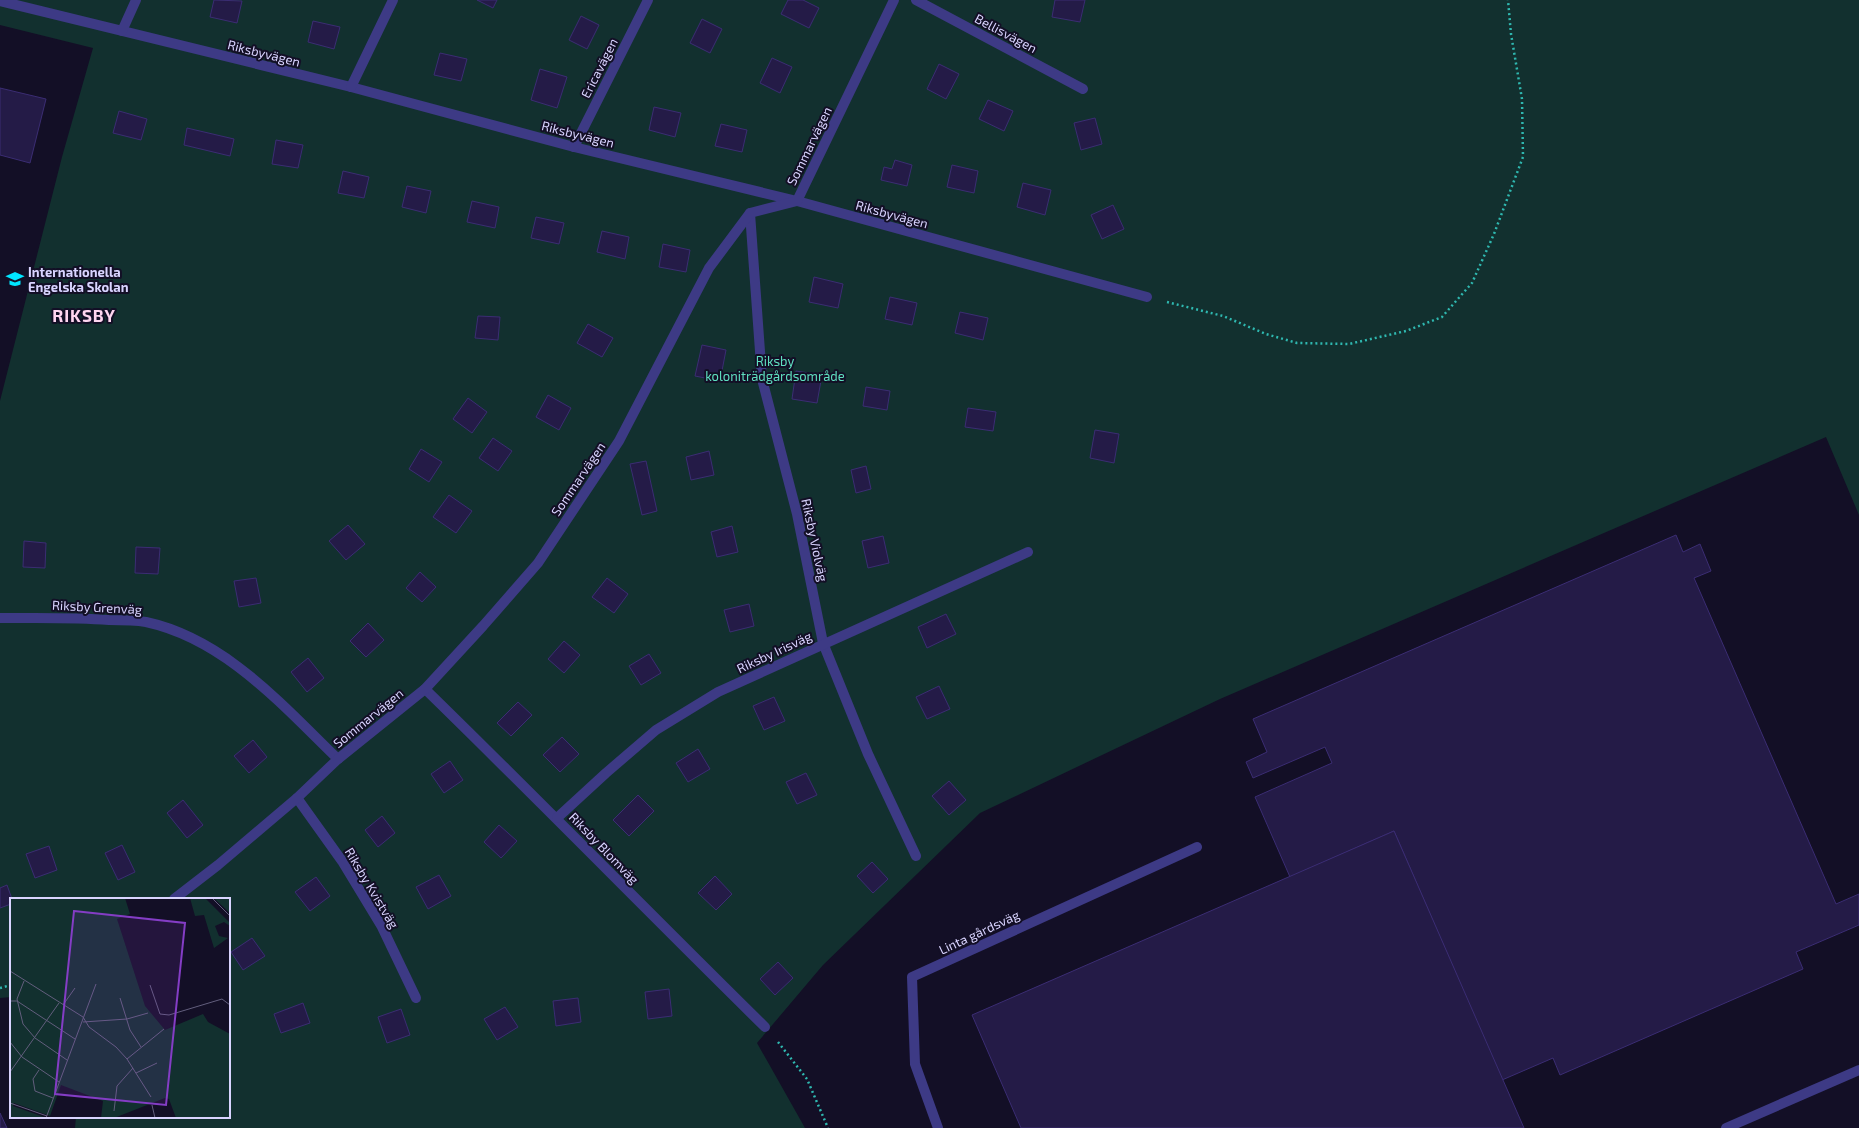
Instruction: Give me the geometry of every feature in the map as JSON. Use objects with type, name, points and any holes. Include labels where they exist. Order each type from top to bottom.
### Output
[{"type":"street","points":[[122,32],[136,0]]},
{"type":"street","points":[[352,87],[393,0]]},
{"type":"street","name":"Ericavägen","points":[[574,147],[648,0]]},
{"type":"street","name":"Sommarvägen","points":[[175,898],[218,865],[297,798],[338,759],[425,689],[538,563],[619,441],[709,268],[750,213],[796,201],[894,0]]},
{"type":"street","name":"Bellisvägen","points":[[916,0],[1083,88]]},
{"type":"street","name":"Riksbyvägen","points":[[0,1],[352,87],[574,147],[796,201],[1148,297]]},
{"type":"street","name":"Riksby Violväg","points":[[750,213],[762,379],[796,514],[823,643],[868,754],[916,856]]},
{"type":"street","name":"Riksby Irisväg","points":[[557,818],[606,772],[656,730],[718,692],[823,643],[1028,552]]},
{"type":"street","name":"Riksby Grenväg","points":[[0,618],[79,618],[145,622],[190,637],[237,665],[292,714],[338,759]]},
{"type":"street","name":"Riksby Blomväg","points":[[425,689],[557,818],[622,886],[765,1027]]},
{"type":"street","name":"Riksby Kvistväg","points":[[297,798],[342,861],[382,927],[416,998]]},
{"type":"street","name":"Linta gårdsväg","points":[[938,1128],[915,1064],[912,977],[1197,846]]},
{"type":"street","points":[[1726,1128],[1859,1070]]},
{"type":"path","points":[[1148,297],[1223,316],[1266,334],[1297,343],[1349,344],[1406,331],[1442,317],[1472,283],[1494,234],[1524,157],[1522,99],[1511,34],[1508,0]]},
{"type":"path","points":[[0,988],[10,985]]},
{"type":"path","points":[[765,1027],[808,1079],[828,1128]]},
{"type":"green space","name":"Riksby koloniträdgårdsområde","points":[[0,0],[1859,0],[1859,515],[1826,437],[1220,699],[980,813],[823,965],[757,1043],[805,1128],[75,1128],[76,1118],[230,1118],[230,898],[10,898],[10,997],[0,998],[0,401],[62,157],[93,48],[0,25]]},
{"type":"building","points":[[214,0],[242,1],[237,23],[210,17]]},
{"type":"building","points":[[477,0],[497,0],[493,8]]},
{"type":"building","points":[[788,0],[803,0],[819,8],[809,28],[781,14]]},
{"type":"building","points":[[1055,0],[1085,0],[1080,22],[1052,17]]},
{"type":"building","points":[[581,16],[599,25],[587,49],[569,40]]},
{"type":"building","points":[[702,19],[722,29],[710,53],[690,43]]},
{"type":"building","points":[[313,21],[340,27],[334,49],[308,42]]},
{"type":"building","points":[[440,53],[467,59],[461,81],[434,75]]},
{"type":"building","points":[[772,58],[792,67],[780,93],[760,83]]},
{"type":"building","points":[[939,64],[959,74],[946,99],[927,89]]},
{"type":"building","points":[[540,69],[567,77],[557,108],[531,100]]},
{"type":"building","points":[[0,88],[46,99],[30,163],[0,155]]},
{"type":"building","points":[[988,100],[1013,111],[1004,131],[979,119]]},
{"type":"building","points":[[654,107],[681,113],[675,137],[649,130]]},
{"type":"building","points":[[119,111],[147,119],[141,140],[113,133]]},
{"type":"building","points":[[1095,118],[1102,144],[1081,150],[1074,123]]},
{"type":"building","points":[[721,124],[747,130],[742,152],[715,146]]},
{"type":"building","points":[[187,128],[234,139],[230,156],[184,145]]},
{"type":"building","points":[[276,140],[303,145],[298,168],[272,164]]},
{"type":"building","points":[[895,160],[912,165],[907,186],[881,180],[884,167],[892,169]]},
{"type":"building","points":[[952,165],[978,171],[974,193],[947,187]]},
{"type":"building","points":[[343,171],[369,177],[364,198],[338,193]]},
{"type":"building","points":[[1023,183],[1051,190],[1045,215],[1017,207]]},
{"type":"building","points":[[407,186],[431,191],[426,213],[402,207]]},
{"type":"building","points":[[472,201],[499,207],[495,228],[467,222]]},
{"type":"building","points":[[1113,205],[1124,229],[1102,239],[1091,215]]},
{"type":"building","points":[[536,217],[564,223],[559,244],[531,238]]},
{"type":"building","points":[[602,231],[629,237],[625,259],[597,252]]},
{"type":"building","points":[[663,244],[690,250],[686,272],[659,267]]},
{"type":"building","points":[[814,277],[843,284],[838,308],[809,302]]},
{"type":"building","points":[[890,297],[917,303],[912,325],[885,319]]},
{"type":"building","points":[[960,312],[988,318],[983,340],[955,333]]},
{"type":"building","points":[[478,316],[500,317],[498,340],[475,338]]},
{"type":"building","points":[[588,324],[613,338],[602,357],[577,343]]},
{"type":"building","points":[[702,345],[726,350],[720,381],[695,376]]},
{"type":"building","points":[[796,371],[822,375],[817,403],[792,399]]},
{"type":"building","points":[[866,387],[890,391],[887,410],[863,406]]},
{"type":"building","points":[[548,395],[571,408],[559,430],[536,417]]},
{"type":"building","points":[[468,398],[487,412],[472,433],[453,419]]},
{"type":"building","points":[[968,408],[996,412],[993,431],[965,427]]},
{"type":"building","points":[[1095,430],[1119,434],[1114,463],[1090,458]]},
{"type":"building","points":[[493,438],[512,451],[498,471],[479,458]]},
{"type":"building","points":[[421,449],[442,462],[429,482],[409,469]]},
{"type":"building","points":[[709,451],[714,475],[691,480],[686,457]]},
{"type":"building","points":[[646,461],[657,511],[642,515],[630,464]]},
{"type":"building","points":[[866,466],[871,489],[856,493],[851,470]]},
{"type":"building","points":[[449,495],[472,511],[456,533],[433,517]]},
{"type":"building","points":[[348,525],[365,544],[346,560],[329,541]]},
{"type":"building","points":[[732,526],[738,552],[717,557],[711,532]]},
{"type":"building","points":[[1676,535],[1683,552],[1700,544],[1711,571],[1694,578],[1836,904],[1859,894],[1859,925],[1796,952],[1803,969],[1560,1075],[1553,1058],[1502,1080],[1394,831],[1290,877],[1255,797],[1332,763],[1325,747],[1253,778],[1246,762],[1267,752],[1253,719]]},
{"type":"building","points":[[883,536],[889,563],[868,568],[862,541]]},
{"type":"building","points":[[24,541],[46,543],[45,568],[23,567]]},
{"type":"building","points":[[136,547],[160,548],[158,574],[135,573]]},
{"type":"building","points":[[420,572],[436,587],[422,602],[406,588]]},
{"type":"building","points":[[256,578],[261,603],[239,607],[234,581]]},
{"type":"building","points":[[607,578],[628,594],[614,613],[592,597]]},
{"type":"building","points":[[749,604],[754,626],[730,632],[724,610]]},
{"type":"building","points":[[946,614],[956,634],[927,648],[918,627]]},
{"type":"building","points":[[368,623],[384,640],[366,657],[350,641]]},
{"type":"building","points":[[564,641],[580,655],[564,673],[548,659]]},
{"type":"building","points":[[649,654],[661,673],[641,685],[629,666]]},
{"type":"building","points":[[308,658],[324,678],[307,692],[291,672]]},
{"type":"building","points":[[939,686],[950,709],[927,719],[916,697]]},
{"type":"building","points":[[774,697],[785,721],[764,730],[753,706]]},
{"type":"building","points":[[518,702],[532,715],[511,736],[497,723]]},
{"type":"building","points":[[562,737],[579,754],[560,772],[543,755]]},
{"type":"building","points":[[253,740],[267,757],[249,773],[234,756]]},
{"type":"building","points":[[698,749],[710,769],[688,782],[676,763]]},
{"type":"building","points":[[450,761],[463,780],[444,793],[431,774]]},
{"type":"building","points":[[806,773],[817,795],[797,804],[786,782]]},
{"type":"building","points":[[949,781],[966,800],[949,815],[932,796]]},
{"type":"building","points":[[638,795],[654,811],[629,836],[613,820]]},
{"type":"building","points":[[183,800],[203,825],[187,838],[167,813]]},
{"type":"building","points":[[382,816],[395,833],[378,847],[365,830]]},
{"type":"building","points":[[499,825],[517,841],[501,858],[484,842]]},
{"type":"building","points":[[1394,831],[1524,1128],[1021,1128],[972,1015]]},
{"type":"building","points":[[122,845],[135,872],[118,880],[105,853]]},
{"type":"building","points":[[49,846],[57,870],[35,878],[26,854]]},
{"type":"building","points":[[872,862],[888,879],[873,893],[857,876]]},
{"type":"building","points":[[439,875],[451,896],[428,909],[416,887]]},
{"type":"building","points":[[715,876],[732,894],[716,910],[698,893]]},
{"type":"building","points":[[316,877],[330,896],[310,911],[295,892]]},
{"type":"building","points":[[7,885],[12,898],[10,898],[10,904],[0,908],[0,888]]},
{"type":"building","points":[[252,938],[265,956],[243,970],[231,952]]},
{"type":"building","points":[[778,962],[793,978],[775,995],[760,979]]},
{"type":"building","points":[[669,989],[672,1016],[648,1019],[645,992]]},
{"type":"building","points":[[578,998],[581,1022],[556,1026],[553,1001]]},
{"type":"building","points":[[303,1003],[310,1023],[281,1033],[274,1014]]},
{"type":"building","points":[[505,1007],[518,1027],[497,1040],[484,1019]]},
{"type":"building","points":[[401,1009],[410,1035],[387,1043],[378,1017]]},
{"type":"building","points":[[0,1113],[7,1128],[0,1128]]},
{"type":"place","name":"Internationella Engelska Skolan","points":[[15,279]]},
{"type":"district","name":"RIKSBY","points":[[84,316]]}]
